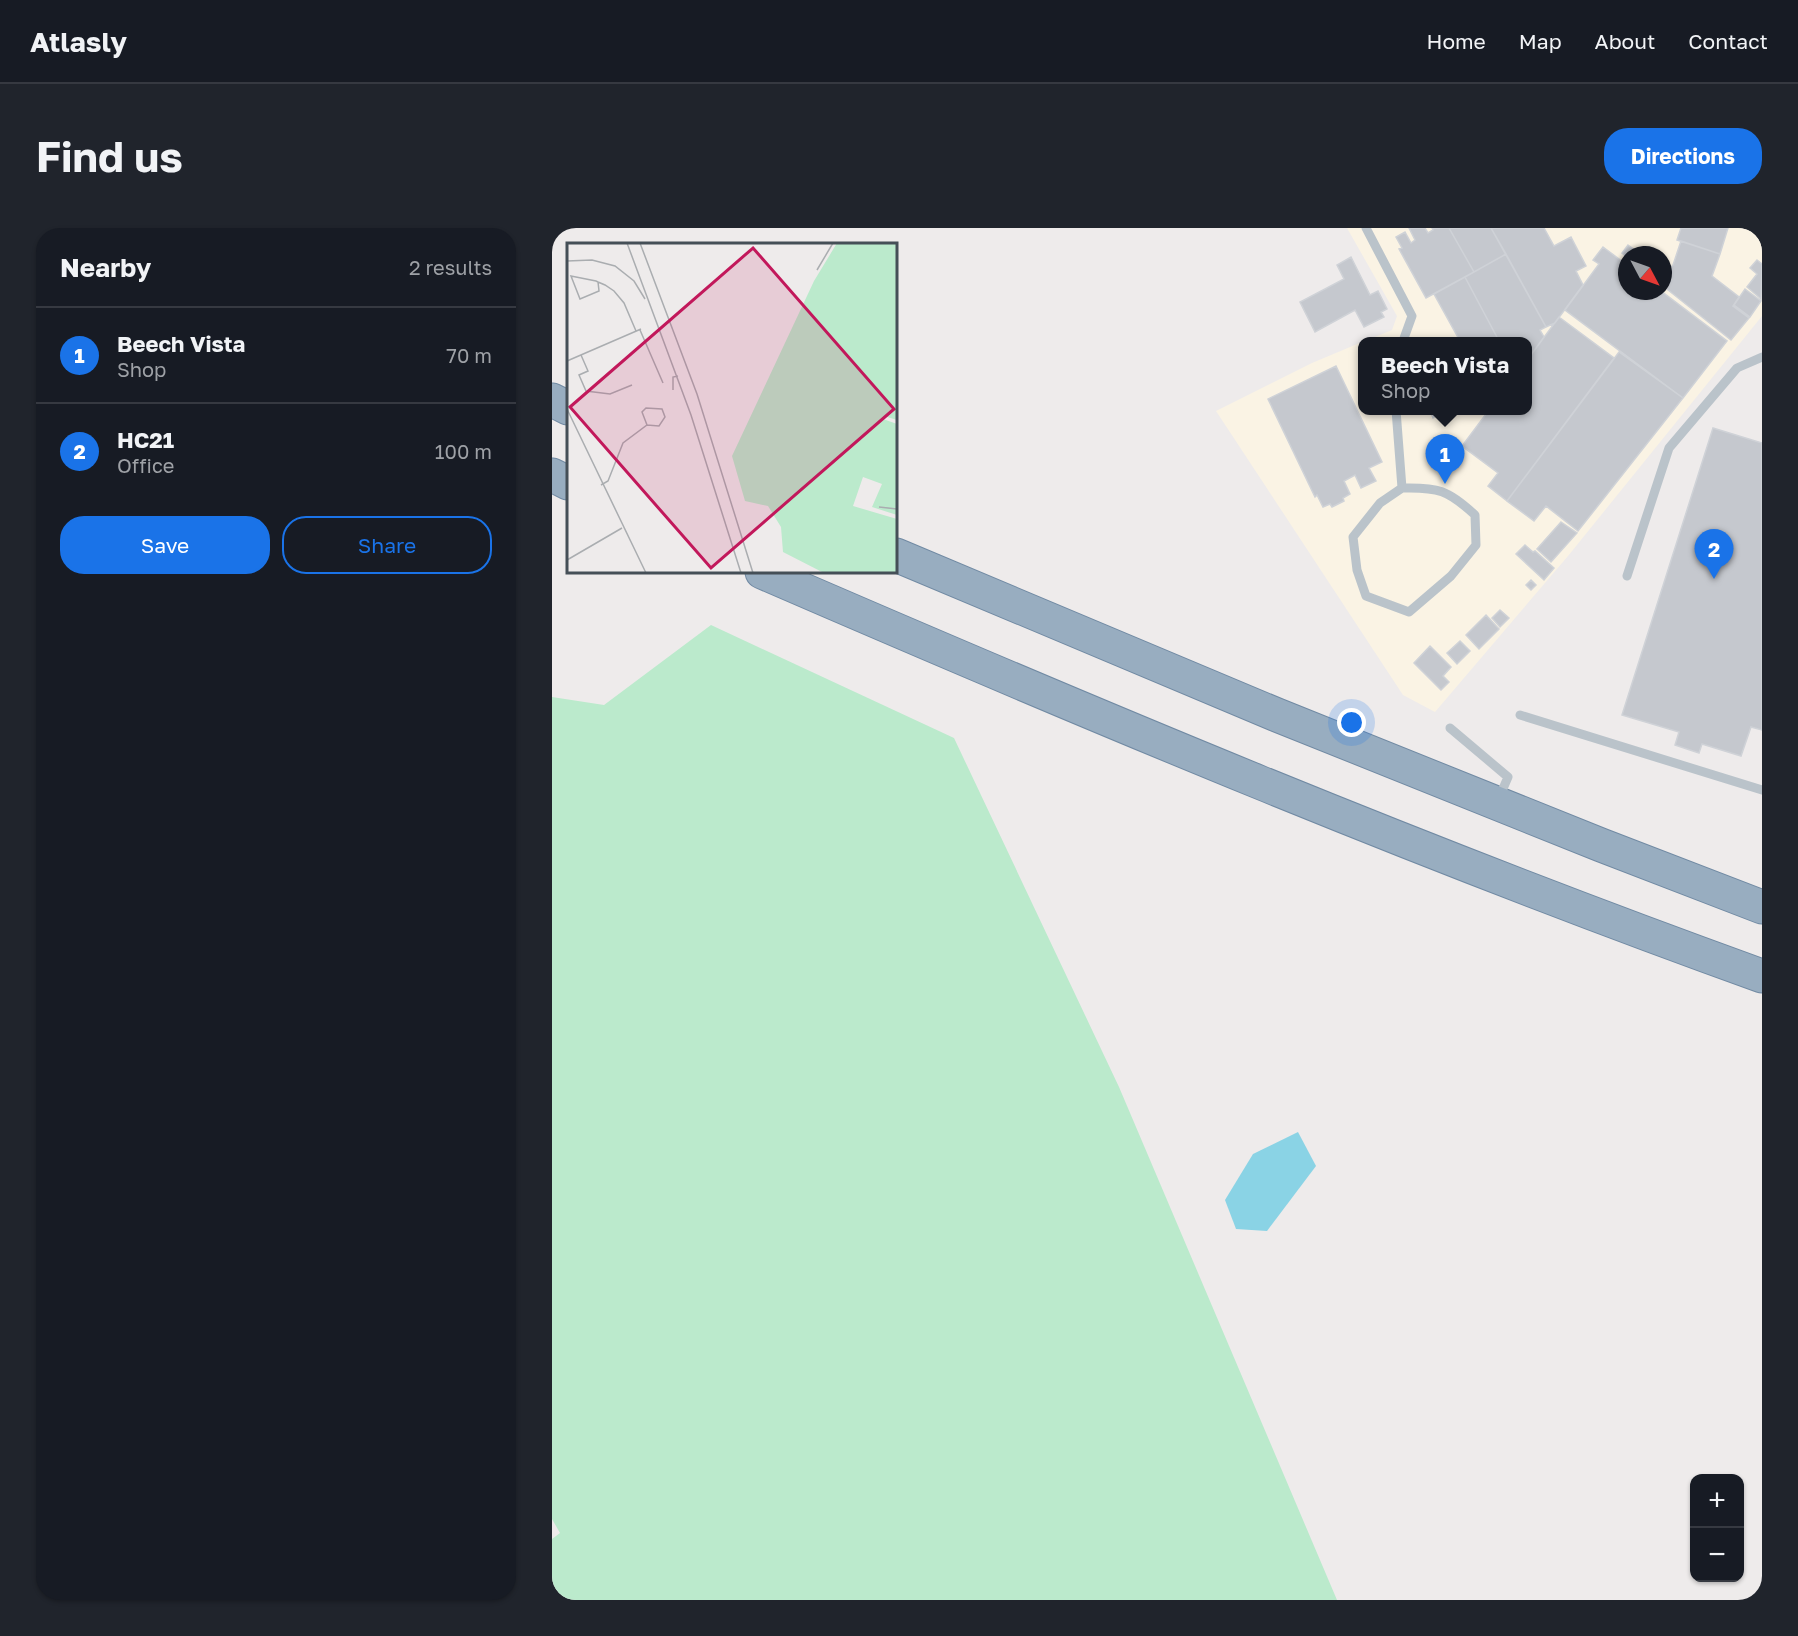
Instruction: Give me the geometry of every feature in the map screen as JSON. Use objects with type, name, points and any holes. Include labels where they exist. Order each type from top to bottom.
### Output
[{"type":"highway","points":[[552,400],[567,408]]},
{"type":"highway","points":[[552,475],[567,482]]},
{"type":"highway","points":[[897,555],[1277,715],[1762,907]]},
{"type":"highway","points":[[764,573],[1168,746],[1347,819],[1600,918],[1762,976]]},
{"type":"highway","points":[[1601,845],[1762,886]]},
{"type":"lane","points":[[1365,228],[1412,316],[1405,337]]},
{"type":"lane","points":[[1627,576],[1669,448],[1737,368],[1762,357]]},
{"type":"lane","points":[[1396,415],[1402,488]]},
{"type":"lane","points":[[1402,488],[1430,488],[1456,497],[1476,515],[1476,545],[1451,576],[1409,612],[1366,596],[1357,570],[1353,537],[1380,503],[1402,488]]},
{"type":"lane","points":[[1520,715],[1762,790]]},
{"type":"lane","points":[[1450,728],[1508,777],[1497,803]]},
{"type":"shaded area","points":[[1347,228],[1742,228],[1762,234],[1762,316],[1568,556],[1435,712],[1403,695],[1216,411],[1312,363],[1358,344],[1358,415],[1532,415],[1532,337],[1375,337],[1392,330],[1397,316]]},
{"type":"green space","points":[[711,625],[954,738],[1119,1087],[1337,1600],[552,1600],[552,1539],[560,1533],[552,1519],[552,697],[604,705]]},
{"type":"water","points":[[1298,1132],[1316,1166],[1267,1231],[1236,1229],[1225,1200],[1253,1154]]},
{"type":"building","points":[[1409,228],[1425,228],[1428,233],[1433,230],[1432,228],[1449,228],[1474,272],[1426,298],[1399,249],[1402,248],[1396,237],[1405,232],[1411,243],[1415,240]]},
{"type":"building","points":[[1449,228],[1491,228],[1506,254],[1474,272]]},
{"type":"building","points":[[1491,228],[1544,228],[1554,246],[1571,237],[1586,266],[1576,271],[1583,285],[1555,323],[1546,327]]},
{"type":"building","points":[[1681,228],[1728,228],[1720,254],[1677,240]]},
{"type":"building","points":[[1681,241],[1720,254],[1712,276],[1739,297],[1733,306],[1749,318],[1731,340],[1672,293],[1673,265]]},
{"type":"building","points":[[1603,247],[1618,258],[1618,300],[1672,299],[1727,341],[1683,398],[1565,310],[1599,264],[1593,260]]},
{"type":"building","points":[[1506,254],[1546,327],[1540,330],[1544,337],[1532,354],[1532,337],[1497,337],[1465,277]]},
{"type":"building","points":[[1351,257],[1370,295],[1378,291],[1387,309],[1381,312],[1384,317],[1364,327],[1355,310],[1315,332],[1300,302],[1344,279],[1337,265]]},
{"type":"building","points":[[1757,260],[1762,264],[1761,299],[1747,287],[1757,274],[1750,268]]},
{"type":"building","points":[[1465,277],[1497,337],[1458,337],[1434,294]]},
{"type":"building","points":[[1745,289],[1761,301],[1750,317],[1734,305]]},
{"type":"building","points":[[1559,317],[1614,358],[1507,501],[1488,486],[1498,473],[1462,446],[1485,415],[1532,415],[1532,354]]},
{"type":"building","points":[[1619,352],[1683,398],[1578,531],[1546,506],[1534,521],[1507,501]]},
{"type":"building","points":[[1336,366],[1382,462],[1369,468],[1376,481],[1361,488],[1355,475],[1344,481],[1350,494],[1343,498],[1344,501],[1332,507],[1330,504],[1323,507],[1317,495],[1315,497],[1268,399]]},
{"type":"building","points":[[1713,428],[1762,443],[1762,730],[1751,727],[1741,756],[1702,744],[1699,753],[1675,745],[1679,732],[1622,715]]},
{"type":"building","points":[[1561,522],[1577,533],[1551,562],[1537,549]]},
{"type":"building","points":[[1525,545],[1554,568],[1544,580],[1516,554]]},
{"type":"building","points":[[1531,580],[1536,585],[1531,590],[1526,585]]},
{"type":"building","points":[[1500,610],[1509,618],[1500,627],[1492,618]]},
{"type":"building","points":[[1486,615],[1499,629],[1479,649],[1466,635]]},
{"type":"building","points":[[1460,641],[1470,651],[1457,664],[1447,653]]},
{"type":"building","points":[[1430,646],[1451,667],[1443,676],[1449,682],[1441,690],[1414,663]]},
{"type":"place","name":"Beech Vista","points":[[1445,484]]},
{"type":"place","name":"HC21","points":[[1714,579]]}]
